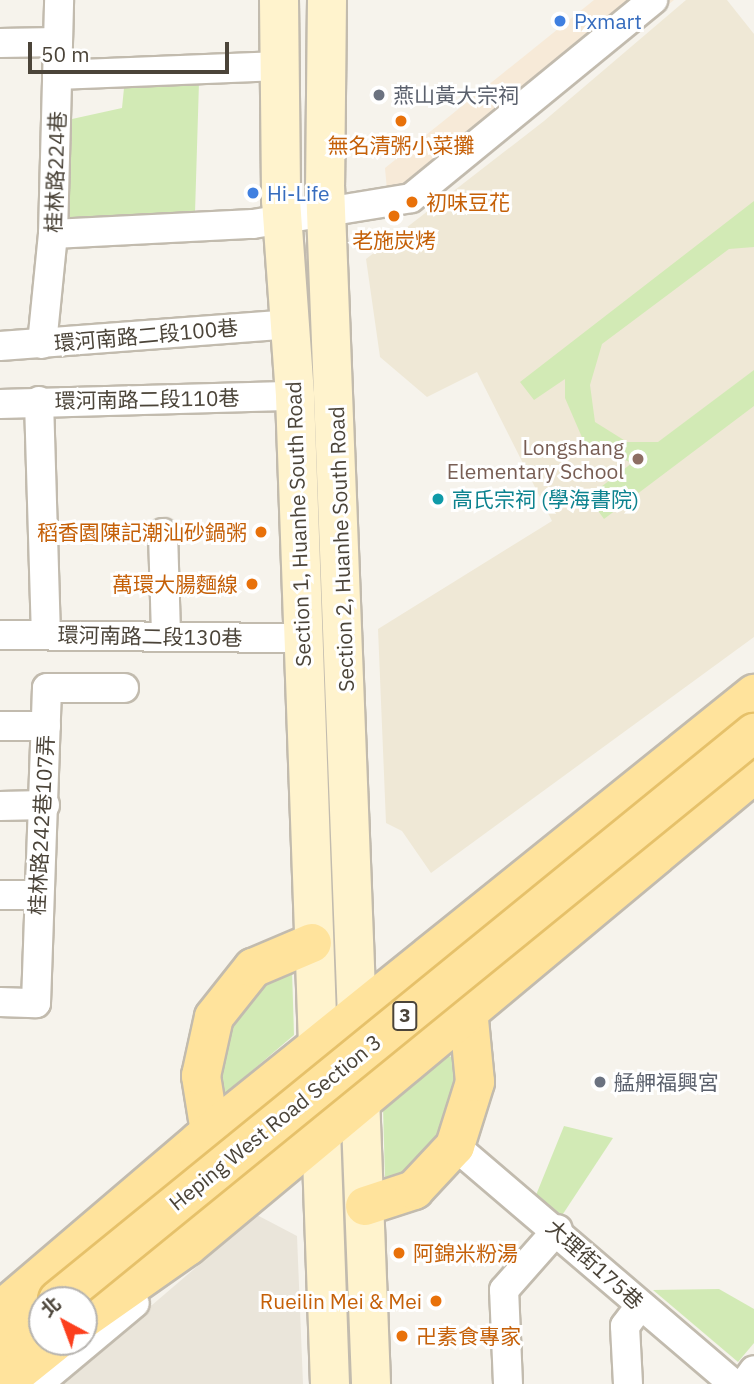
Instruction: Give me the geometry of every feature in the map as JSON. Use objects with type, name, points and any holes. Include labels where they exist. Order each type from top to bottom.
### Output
[{"type":"main road","name":"Heping West Road Section 3","points":[[0,1311],[71,1254],[136,1192],[358,1016],[754,694]]},
{"type":"main road","name":"Heping West Road Section 3","points":[[75,1286],[754,733]]},
{"type":"main road","name":"Heping West Road Section 3","points":[[98,1308],[188,1246],[468,1009],[754,774]]},
{"type":"main road","points":[[210,1132],[201,1076],[214,1017],[253,968],[312,943]]},
{"type":"main road","points":[[365,1206],[414,1189],[455,1146],[475,1083],[468,1009]]},
{"type":"main road","points":[[0,1347],[28,1324]]},
{"type":"main road","points":[[3,1384],[38,1356]]},
{"type":"street","name":"桂林路224巷","points":[[43,344],[53,234],[59,0]]},
{"type":"street","name":"Section 1, Huanhe South Road","points":[[279,0],[282,215],[292,324],[295,396],[301,638],[330,1384]]},
{"type":"street","name":"Section 2, Huanhe South Road","points":[[327,0],[327,210],[371,1384]]},
{"type":"street","points":[[53,234],[253,224],[282,215],[411,198],[653,0]]},
{"type":"street","points":[[0,43],[58,42]]},
{"type":"street","points":[[57,75],[280,66]]},
{"type":"street","name":"環河南路二段100巷","points":[[0,346],[292,324]]},
{"type":"street","name":"環河南路二段110巷","points":[[0,404],[295,396]]},
{"type":"street","points":[[39,401],[46,634]]},
{"type":"street","points":[[163,533],[166,637]]},
{"type":"street","name":"環河南路二段130巷","points":[[0,635],[301,638]]},
{"type":"street","name":"桂林路242巷107弄","points":[[0,1002],[36,1003],[37,895],[45,805],[47,688],[124,688]]},
{"type":"street","points":[[0,726],[46,726]]},
{"type":"street","points":[[0,806],[45,805]]},
{"type":"street","points":[[0,895],[37,895]]},
{"type":"street","name":"大理街175巷","points":[[455,1146],[558,1229],[641,1305],[734,1384]]},
{"type":"street","name":"Heping West Road Section 3","points":[[0,1289],[93,1211],[136,1192]]},
{"type":"street","points":[[508,1384],[504,1290],[558,1229]]},
{"type":"street","name":"Heping West Road Section 3","points":[[38,1384],[160,1282],[188,1246]]},
{"type":"street","points":[[628,1384],[625,1326],[641,1305]]},
{"type":"street","points":[[744,1384],[754,1370]]},
{"type":"shaded area","points":[[594,0],[674,0],[390,224],[385,168]]},
{"type":"shaded area","name":"Longshang Elementary School","points":[[686,0],[727,0],[754,34],[754,637],[431,873],[402,831],[386,823],[378,629],[552,521],[477,372],[427,397],[380,357],[366,259],[544,121]]},
{"type":"shaded area","points":[[257,1215],[297,1236],[303,1384],[60,1384],[93,1356],[98,1356],[98,1351]]},
{"type":"green space","points":[[199,82],[195,213],[69,221],[72,119],[122,108],[124,88]]},
{"type":"green space","points":[[754,201],[754,247],[729,249],[602,344],[590,385],[595,422],[627,442],[658,442],[754,370],[754,406],[604,519],[588,497],[632,463],[584,442],[565,398],[565,379],[534,400],[520,382]]},
{"type":"green space","points":[[292,970],[294,1035],[221,1097],[214,1066],[238,997]]},
{"type":"green space","points":[[445,1055],[462,1060],[451,1134],[397,1188],[385,1179],[383,1107]]},
{"type":"green space","points":[[564,1126],[613,1138],[557,1223],[534,1200]]},
{"type":"green space","points":[[719,1289],[754,1309],[754,1343],[738,1362],[653,1290]]},
{"type":"place","name":"Pxmart","points":[[560,21]]},
{"type":"place","name":"燕山黃大宗祠","points":[[379,95]]},
{"type":"place","name":"無名清粥小菜攤","points":[[401,121]]},
{"type":"place","name":"Hi-Life","points":[[253,193]]},
{"type":"place","name":"初味豆花","points":[[412,202]]},
{"type":"place","name":"老施炭烤","points":[[394,216]]},
{"type":"place","name":"Longshang Elementary School","points":[[638,459]]},
{"type":"place","name":"高氏宗祠 (學海書院)","points":[[438,499]]},
{"type":"place","name":"稻香園陳記潮汕砂鍋粥","points":[[261,532]]},
{"type":"place","name":"萬環大腸麵線","points":[[252,584]]},
{"type":"place","name":"艋舺福興宮","points":[[600,1082]]},
{"type":"place","name":"阿錦米粉湯","points":[[399,1253]]},
{"type":"place","name":"Rueilin Mei & Mei","points":[[436,1301]]},
{"type":"place","name":"卍素食專家","points":[[402,1336]]}]
